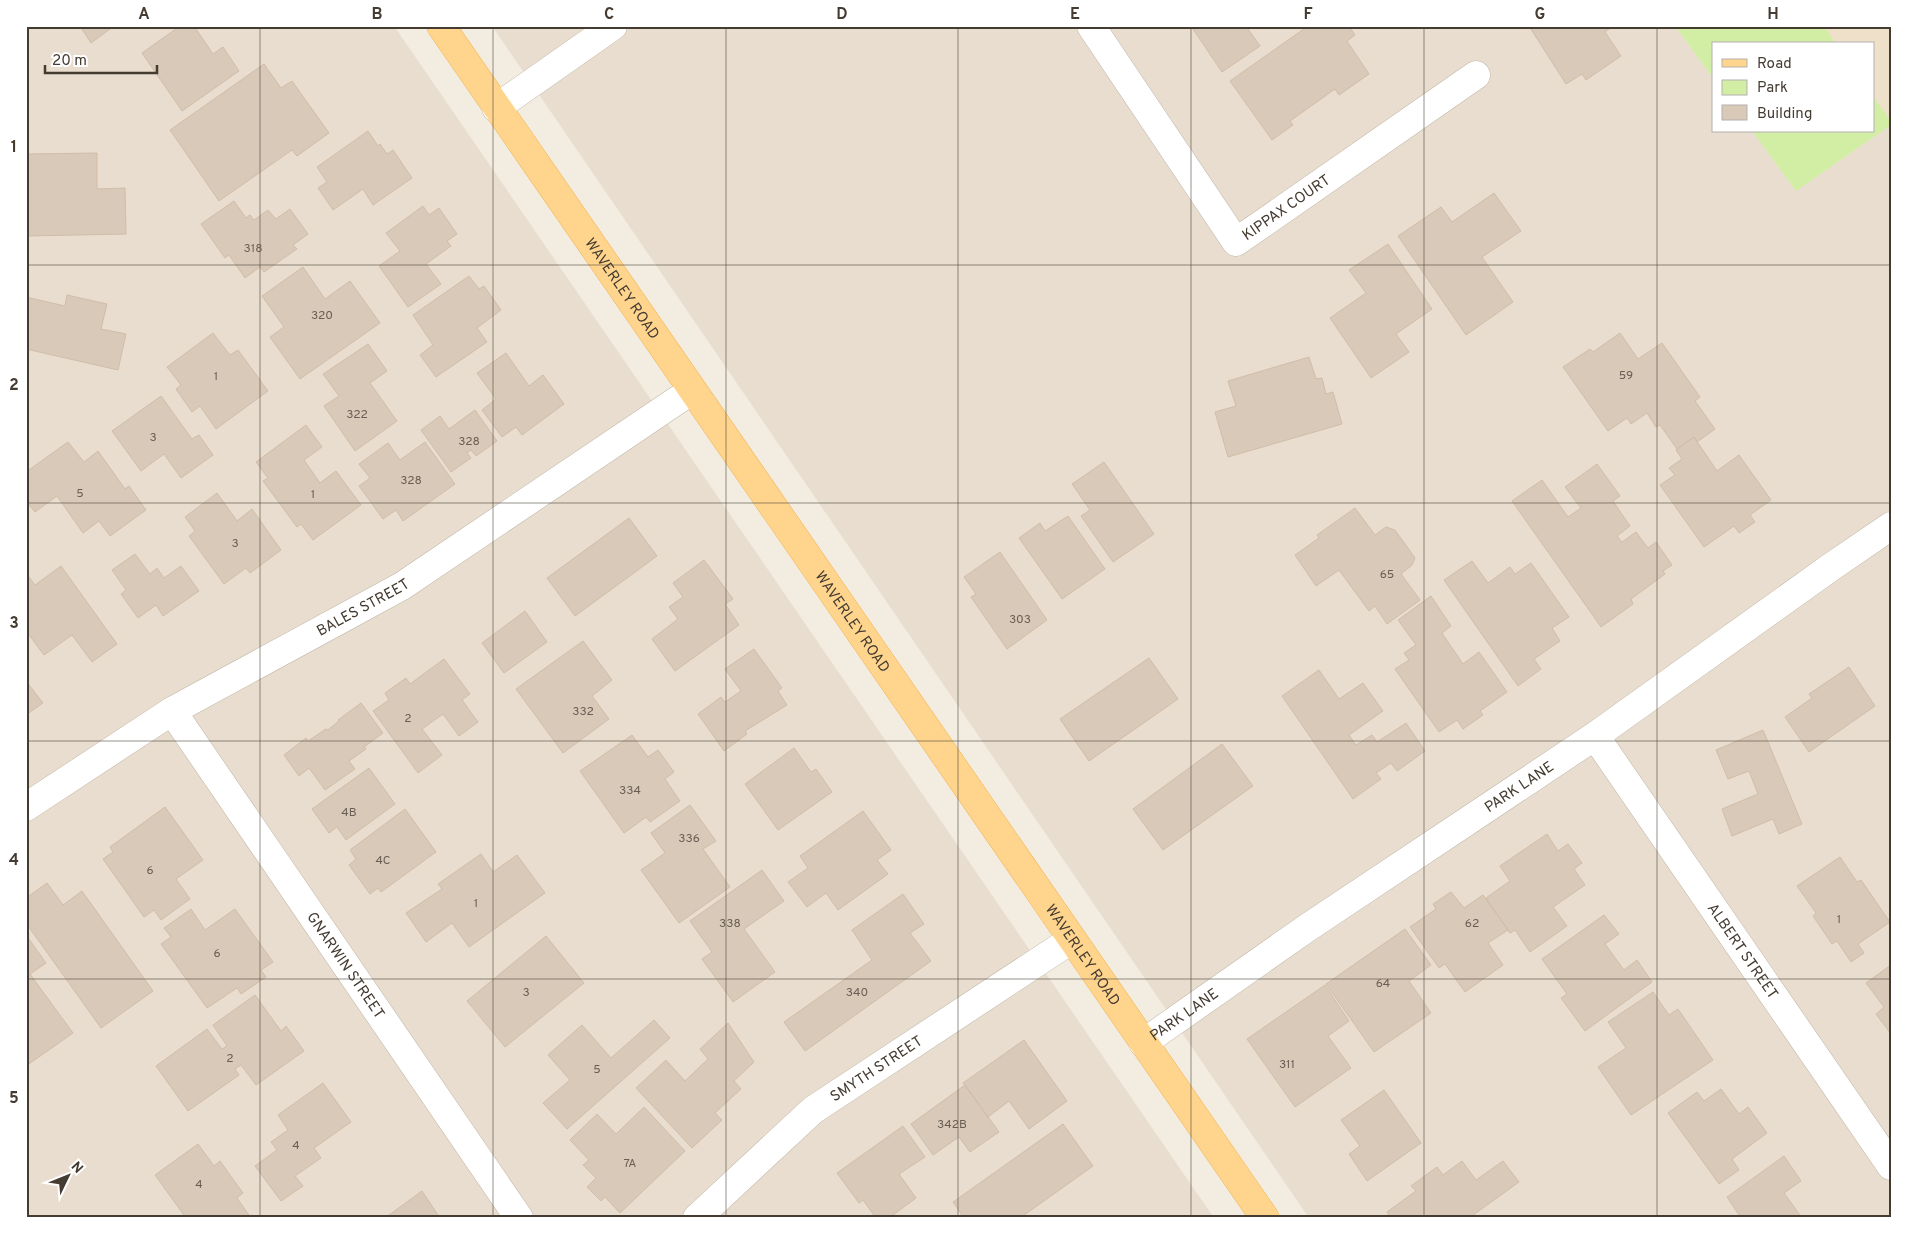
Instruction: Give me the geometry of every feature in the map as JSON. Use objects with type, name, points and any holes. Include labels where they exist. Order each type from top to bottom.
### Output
[{"type":"main road","name":"WAVERLEY ROAD","points":[[441,26],[1264,1218]]},
{"type":"street","points":[[496,108],[613,26]]},
{"type":"street","name":"KIPPAX COURT","points":[[1091,26],[1236,242],[1476,75]]},
{"type":"street","name":"BALES STREET","points":[[26,807],[172,711],[402,586],[692,391]]},
{"type":"street","name":"PARK LANE","points":[[1144,1043],[1306,928],[1595,736],[1891,526]]},
{"type":"street","name":"GNARWIN STREET","points":[[172,711],[520,1218]]},
{"type":"street","name":"ALBERT STREET","points":[[1595,736],[1891,1166]]},
{"type":"street","name":"SMYTH STREET","points":[[697,1218],[813,1110],[1071,940]]},
{"type":"shaded area","points":[[26,26],[394,26],[1214,1218],[26,1218]]},
{"type":"shaded area","points":[[492,26],[1675,26],[1712,77],[1712,132],[1753,132],[1796,191],[1891,125],[1891,1218],[1309,1218]]},
{"type":"shaded area","points":[[1824,26],[1891,26],[1891,121],[1874,97],[1874,42],[1835,42]]},
{"type":"green space","points":[[1675,26],[1824,26],[1835,42],[1712,42],[1712,77]]},
{"type":"green space","points":[[1874,97],[1891,121],[1891,125],[1796,191],[1753,132],[1874,132]]},
{"type":"building","points":[[80,26],[114,26],[91,43]]},
{"type":"building","points":[[180,26],[194,26],[213,54],[223,47],[239,71],[182,111],[142,53]]},
{"type":"building","points":[[1191,26],[1246,26],[1260,46],[1222,72]]},
{"type":"building","points":[[1308,26],[1349,26],[1355,35],[1347,41],[1369,74],[1339,95],[1335,89],[1290,121],[1293,125],[1272,140],[1230,81]]},
{"type":"building","points":[[1529,26],[1613,26],[1605,32],[1621,56],[1586,80],[1582,74],[1566,84]]},
{"type":"building","points":[[264,64],[281,88],[292,81],[329,133],[297,156],[292,150],[219,201],[170,130]]},
{"type":"building","points":[[368,131],[378,146],[380,144],[387,154],[393,150],[412,178],[373,205],[363,189],[333,210],[318,188],[327,182],[317,167]]},
{"type":"building","points":[[97,153],[97,189],[125,188],[126,234],[26,236],[26,154]]},
{"type":"building","points":[[1494,193],[1521,231],[1482,257],[1513,302],[1466,335],[1398,236],[1441,207],[1452,222]]},
{"type":"building","points":[[234,201],[246,218],[250,215],[254,220],[268,210],[276,219],[290,209],[308,234],[293,245],[297,249],[264,272],[260,267],[245,278],[229,255],[225,258],[201,224]]},
{"type":"building","points":[[423,206],[429,215],[439,208],[457,234],[447,241],[451,246],[426,264],[441,284],[408,307],[379,266],[400,251],[386,233]]},
{"type":"building","points":[[1388,244],[1432,309],[1396,334],[1409,352],[1371,378],[1330,318],[1366,293],[1349,270]]},
{"type":"building","points":[[303,267],[325,299],[350,281],[380,323],[300,379],[270,337],[284,327],[262,296]]},
{"type":"building","points":[[469,276],[479,289],[484,286],[501,310],[477,328],[487,342],[436,377],[420,355],[433,345],[413,315]]},
{"type":"building","points":[[67,295],[107,304],[101,329],[126,334],[118,370],[26,349],[26,297],[65,306]]},
{"type":"building","points":[[213,333],[230,355],[238,350],[268,391],[216,429],[200,406],[192,412],[176,389],[181,385],[167,367]]},
{"type":"building","points":[[1620,333],[1638,359],[1662,343],[1700,397],[1695,401],[1715,429],[1697,442],[1694,437],[1677,449],[1660,425],[1656,427],[1647,413],[1631,424],[1627,418],[1608,431],[1563,367],[1590,349],[1593,352]]},
{"type":"building","points":[[368,344],[387,371],[370,383],[397,421],[355,451],[324,406],[339,396],[323,374]]},
{"type":"building","points":[[506,353],[529,386],[543,375],[564,404],[522,435],[516,427],[502,437],[482,410],[496,399],[477,373]]},
{"type":"building","points":[[1309,357],[1316,379],[1322,378],[1326,394],[1333,392],[1342,424],[1228,457],[1215,412],[1236,406],[1228,381]]},
{"type":"building","points":[[161,396],[192,439],[199,435],[213,455],[181,478],[164,454],[141,471],[112,431]]},
{"type":"building","points":[[475,410],[497,441],[476,456],[471,450],[467,453],[471,458],[451,472],[421,430],[440,416],[449,429]]},
{"type":"building","points":[[306,425],[322,447],[304,460],[320,483],[336,471],[361,505],[313,540],[301,524],[297,527],[263,481],[268,478],[256,462]]},
{"type":"building","points":[[1694,437],[1717,471],[1739,455],[1771,500],[1750,515],[1755,522],[1739,533],[1734,526],[1704,547],[1660,485],[1675,475],[1669,468],[1682,459],[1676,450]]},
{"type":"building","points":[[68,442],[84,462],[98,451],[125,489],[129,486],[146,510],[110,536],[99,521],[83,533],[57,496],[35,512],[26,501],[26,472]]},
{"type":"building","points":[[425,442],[455,484],[403,521],[396,510],[383,519],[359,486],[370,478],[359,464],[388,443],[400,460]]},
{"type":"building","points":[[1104,462],[1154,534],[1113,562],[1081,516],[1090,510],[1072,484]]},
{"type":"building","points":[[1597,464],[1620,496],[1613,501],[1630,526],[1617,536],[1622,542],[1636,532],[1648,548],[1656,542],[1672,565],[1663,571],[1665,574],[1631,599],[1633,604],[1601,627],[1512,501],[1542,480],[1568,517],[1581,508],[1565,487]]},
{"type":"building","points":[[217,493],[237,521],[252,509],[281,550],[250,573],[246,568],[224,584],[189,536],[195,531],[185,517]]},
{"type":"building","points":[[1355,508],[1375,535],[1386,527],[1395,530],[1415,558],[1412,565],[1401,574],[1420,600],[1387,624],[1375,606],[1369,611],[1339,570],[1316,586],[1295,555],[1319,538],[1317,535]]},
{"type":"building","points":[[1068,516],[1105,569],[1062,599],[1019,538],[1040,523],[1045,531]]},
{"type":"building","points":[[629,518],[657,556],[575,616],[547,578]]},
{"type":"building","points":[[1000,552],[1047,620],[1007,649],[971,597],[976,594],[964,577]]},
{"type":"building","points":[[135,554],[150,574],[157,568],[164,578],[181,566],[199,591],[163,616],[156,605],[138,618],[121,594],[126,590],[112,570]]},
{"type":"building","points":[[704,560],[733,599],[725,604],[739,625],[675,671],[652,639],[678,619],[669,607],[683,597],[673,583]]},
{"type":"building","points":[[1472,561],[1488,583],[1510,567],[1515,574],[1531,563],[1569,617],[1552,628],[1560,641],[1534,659],[1541,669],[1518,686],[1444,580]]},
{"type":"building","points":[[61,566],[117,644],[92,662],[72,635],[44,655],[29,635],[26,637],[26,573],[35,585]]},
{"type":"building","points":[[1431,596],[1451,626],[1442,633],[1463,664],[1479,652],[1507,692],[1480,711],[1483,715],[1463,729],[1457,720],[1439,732],[1395,669],[1409,660],[1404,653],[1416,645],[1398,620]]},
{"type":"building","points":[[525,611],[547,642],[504,673],[482,643]]},
{"type":"building","points":[[583,641],[612,680],[592,696],[609,719],[563,753],[516,689]]},
{"type":"building","points":[[754,649],[782,688],[778,691],[787,705],[745,731],[747,734],[724,751],[698,714],[721,697],[725,702],[741,691],[725,669]]},
{"type":"building","points":[[1149,658],[1178,699],[1089,761],[1060,719]]},
{"type":"building","points":[[444,659],[470,694],[462,700],[478,722],[459,736],[443,714],[422,729],[442,755],[418,773],[373,711],[389,700],[385,693],[406,678],[410,684]]},
{"type":"building","points":[[1849,667],[1875,706],[1809,752],[1785,717],[1812,698],[1809,694]]},
{"type":"building","points":[[1319,670],[1339,699],[1363,683],[1383,711],[1349,735],[1356,745],[1372,735],[1377,742],[1406,723],[1425,751],[1397,771],[1391,763],[1376,773],[1381,779],[1353,799],[1282,696]]},
{"type":"building","points":[[26,681],[43,703],[26,715]]},
{"type":"building","points":[[361,703],[383,733],[364,747],[366,749],[349,761],[355,769],[325,790],[309,768],[299,776],[284,755],[306,738],[308,741],[326,729],[328,730]]},
{"type":"building","points":[[1763,730],[1802,824],[1779,834],[1773,819],[1732,836],[1722,809],[1758,794],[1749,771],[1728,779],[1716,750]]},
{"type":"building","points":[[632,735],[648,757],[658,750],[674,772],[665,779],[680,801],[650,822],[646,817],[624,833],[580,771]]},
{"type":"building","points":[[1222,744],[1253,786],[1163,850],[1133,809]]},
{"type":"building","points":[[794,748],[811,772],[816,769],[832,792],[778,830],[745,784]]},
{"type":"building","points":[[369,768],[395,804],[346,840],[337,827],[329,833],[312,809]]},
{"type":"building","points":[[690,805],[716,841],[703,849],[730,887],[679,923],[641,870],[665,853],[651,833]]},
{"type":"building","points":[[165,807],[203,860],[176,879],[190,899],[161,920],[154,910],[144,917],[103,859],[113,852],[110,847]]},
{"type":"building","points":[[405,809],[436,852],[381,892],[378,888],[370,894],[349,865],[356,859],[350,850]]},
{"type":"building","points":[[863,811],[891,850],[877,860],[888,874],[838,910],[826,893],[807,907],[788,882],[808,868],[800,856]]},
{"type":"building","points":[[1547,834],[1558,851],[1568,844],[1582,863],[1574,869],[1585,885],[1553,907],[1567,926],[1530,952],[1515,930],[1510,933],[1486,898],[1510,881],[1500,866]]},
{"type":"building","points":[[481,854],[493,872],[517,855],[545,893],[469,947],[452,923],[426,942],[406,913],[442,889],[438,884]]},
{"type":"building","points":[[1840,857],[1857,882],[1861,880],[1890,922],[1858,944],[1864,953],[1851,962],[1837,941],[1832,944],[1813,916],[1816,913],[1797,886]]},
{"type":"building","points":[[762,870],[784,901],[744,929],[775,972],[733,1002],[702,959],[712,952],[690,921]]},
{"type":"building","points":[[47,883],[63,905],[82,891],[153,991],[101,1028],[26,923],[26,898]]},
{"type":"building","points":[[1451,892],[1464,908],[1483,895],[1508,930],[1488,943],[1503,965],[1465,992],[1445,964],[1439,968],[1410,927],[1436,909],[1433,904]]},
{"type":"building","points":[[903,894],[924,924],[910,933],[931,961],[805,1051],[784,1022],[872,960],[852,930]]},
{"type":"building","points":[[191,909],[205,930],[235,909],[273,962],[261,970],[266,977],[241,994],[237,988],[207,1008],[161,944],[171,937],[164,928]]},
{"type":"building","points":[[1604,915],[1619,934],[1605,944],[1624,970],[1637,960],[1652,982],[1585,1031],[1561,998],[1567,994],[1542,959]]},
{"type":"building","points":[[1405,929],[1431,965],[1409,981],[1431,1013],[1374,1052],[1326,984]]},
{"type":"building","points":[[26,935],[46,963],[30,974],[73,1033],[26,1066]]},
{"type":"building","points":[[546,936],[584,983],[505,1047],[467,1001]]},
{"type":"building","points":[[1891,965],[1891,1034],[1876,1014],[1884,1007],[1866,983]]},
{"type":"building","points":[[1325,985],[1349,1021],[1328,1036],[1351,1068],[1295,1107],[1247,1039]]},
{"type":"building","points":[[1653,992],[1669,1015],[1678,1009],[1713,1060],[1631,1115],[1598,1067],[1626,1048],[1608,1022]]},
{"type":"building","points":[[255,995],[281,1031],[286,1026],[304,1051],[256,1085],[241,1065],[235,1069],[239,1075],[188,1111],[156,1066],[207,1029],[222,1049],[227,1046],[213,1025]]},
{"type":"building","points":[[654,1020],[670,1038],[567,1129],[543,1103],[570,1080],[548,1055],[582,1025],[611,1058]]},
{"type":"building","points":[[728,1023],[754,1062],[734,1081],[741,1089],[715,1113],[722,1120],[692,1148],[636,1088],[666,1060],[685,1081],[708,1059],[700,1049]]},
{"type":"building","points":[[1024,1040],[1067,1101],[1029,1129],[1009,1101],[988,1117],[963,1083]]},
{"type":"building","points":[[323,1083],[351,1122],[314,1148],[321,1158],[295,1176],[303,1186],[281,1201],[255,1166],[277,1150],[271,1142],[288,1130],[278,1115]]},
{"type":"building","points":[[965,1085],[999,1132],[970,1152],[959,1137],[933,1155],[911,1124]]},
{"type":"building","points":[[1721,1089],[1739,1114],[1748,1107],[1767,1133],[1732,1159],[1739,1170],[1719,1184],[1668,1113],[1697,1092],[1704,1101]]},
{"type":"building","points":[[1384,1090],[1421,1143],[1367,1181],[1349,1154],[1360,1146],[1341,1120]]},
{"type":"building","points":[[644,1107],[685,1151],[620,1213],[605,1197],[601,1201],[587,1187],[596,1178],[583,1165],[589,1160],[570,1140],[597,1114],[616,1134]]},
{"type":"building","points":[[1063,1124],[1093,1166],[1020,1218],[964,1218],[953,1202]]},
{"type":"building","points":[[903,1126],[925,1157],[899,1174],[916,1198],[889,1218],[876,1218],[863,1200],[859,1203],[837,1173]]},
{"type":"building","points":[[198,1144],[214,1166],[220,1161],[243,1193],[237,1198],[251,1218],[186,1218],[155,1175]]},
{"type":"building","points":[[1784,1156],[1801,1181],[1784,1193],[1802,1218],[1741,1218],[1727,1197]]},
{"type":"building","points":[[1462,1161],[1476,1180],[1503,1161],[1519,1182],[1469,1218],[1391,1218],[1387,1212],[1416,1191],[1411,1186],[1437,1167],[1443,1175]]},
{"type":"building","points":[[422,1191],[440,1218],[385,1218]]}]
